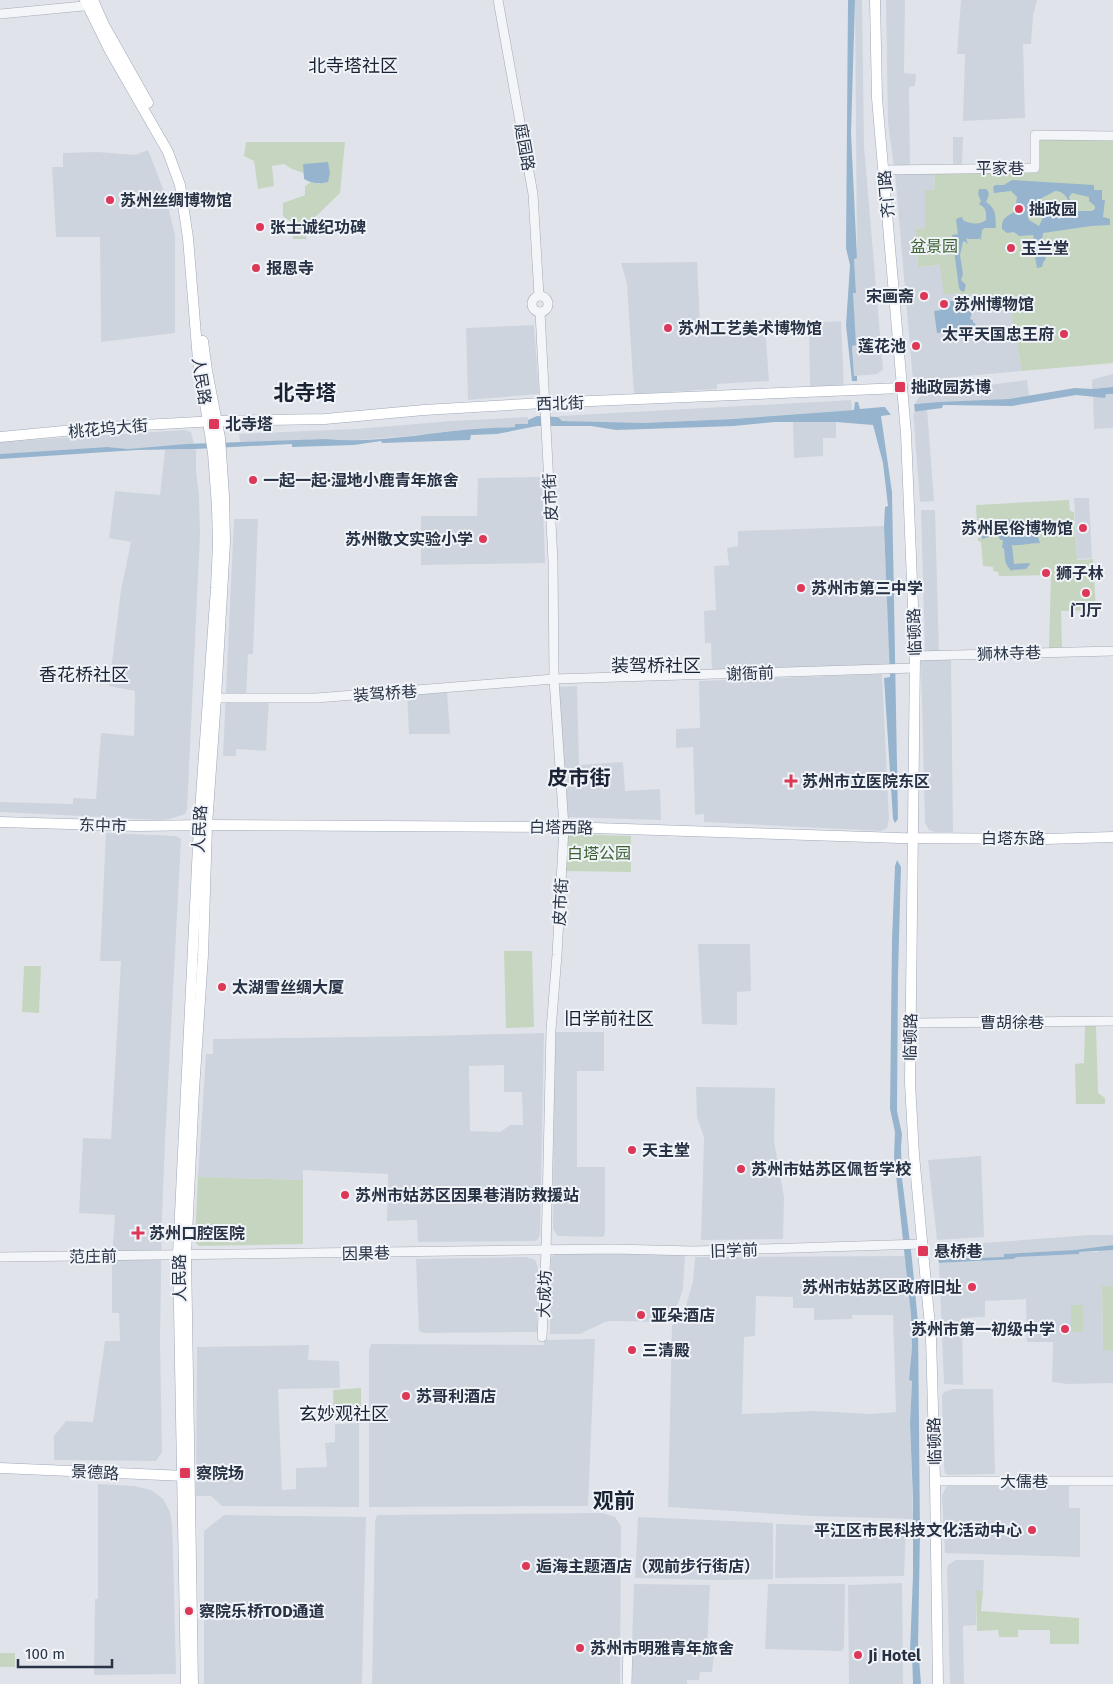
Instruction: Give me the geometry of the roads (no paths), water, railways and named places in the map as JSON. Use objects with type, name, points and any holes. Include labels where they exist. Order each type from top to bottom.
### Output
[{"type":"main road","name":"齐门路","points":[[875,0],[877,98],[902,388]]},
{"type":"main road","name":"人民路","points":[[90,3],[168,138],[182,171],[192,220],[204,348],[225,516],[225,549],[216,698],[203,825]]},
{"type":"main road","name":"西北街","points":[[213,421],[336,419],[424,410],[544,403],[902,388]]},
{"type":"main road","name":"临顿路","points":[[902,388],[916,668],[911,1120],[917,1244],[931,1337],[938,1684]]},
{"type":"main road","name":"桃花坞大街","points":[[0,437],[106,427],[213,421]]},
{"type":"main road","name":"人民路","points":[[186,1684],[182,1255],[203,955],[203,825],[217,555],[217,453]]},
{"type":"main road","name":"东中市","points":[[0,822],[146,826],[203,825]]},
{"type":"main road","name":"白塔西路","points":[[203,825],[564,827],[914,838]]},
{"type":"main road","name":"白塔东路","points":[[914,838],[1045,839],[1113,837]]},
{"type":"main road","name":"景德路","points":[[0,1468],[185,1476]]},
{"type":"main road","name":"人民路","points":[[185,1476],[193,1684]]},
{"type":"street","name":"庭园路","points":[[498,0],[533,194],[539,296],[545,298],[548,303],[546,309],[540,312],[544,403]]},
{"type":"street","points":[[0,14],[90,3]]},
{"type":"street","name":"平家巷","points":[[884,170],[1035,168],[1035,135],[1113,136]]},
{"type":"street","name":"皮市街","points":[[544,403],[553,561],[554,679],[564,827],[551,1030],[546,1251]]},
{"type":"street","name":"狮林寺巷","points":[[915,656],[1113,651]]},
{"type":"street","name":"谢衙前","points":[[554,679],[916,668]]},
{"type":"street","name":"装驾桥巷","points":[[216,698],[316,698],[554,679]]},
{"type":"street","name":"曹胡徐巷","points":[[911,1023],[1113,1021]]},
{"type":"street","name":"旧学前","points":[[546,1251],[613,1249],[694,1251],[917,1244]]},
{"type":"street","name":"因果巷","points":[[182,1255],[546,1251]]},
{"type":"street","name":"大成坊","points":[[542,1337],[546,1251]]},
{"type":"street","name":"范庄前","points":[[0,1257],[182,1255]]},
{"type":"street","name":"大儒巷","points":[[935,1481],[1113,1480]]},
{"type":"street","points":[[627,1684],[628,1646]]},
{"type":"water","points":[[848,0],[855,0],[851,133],[857,258],[854,259],[856,293],[853,293],[856,345],[852,346],[854,376],[857,376],[857,381],[852,381],[846,325],[850,265],[846,248]]},
{"type":"water","points":[[328,162],[330,173],[328,182],[316,183],[304,179],[303,164]]},
{"type":"water","points":[[1012,180],[1094,185],[1094,190],[1102,190],[1102,200],[1105,200],[1103,217],[1110,219],[1110,225],[1043,233],[1040,249],[1046,258],[1042,267],[1037,268],[1035,257],[1032,254],[1033,235],[1019,236],[1014,232],[1007,233],[1002,229],[1004,220],[1015,211],[1017,197],[1011,191],[994,193],[993,187],[995,185],[1004,185]],"holes":[[[1055,191],[1061,192],[1067,198],[1070,206],[1068,212],[1060,216],[1045,213],[1039,226],[1029,220],[1028,217],[1036,210],[1040,199]],[[1072,193],[1089,197],[1089,201],[1095,206],[1095,209],[1092,211],[1074,211],[1069,197]]]},
{"type":"water","points":[[979,189],[986,189],[988,192],[989,195],[986,202],[994,210],[996,228],[985,228],[982,230],[981,240],[981,237],[979,239],[966,238],[968,244],[963,242],[960,255],[963,274],[961,280],[966,285],[964,292],[959,288],[952,235],[958,234],[956,220],[958,218],[962,217],[963,220],[972,223],[981,223],[986,220],[986,210],[979,204],[981,201],[978,194]]},
{"type":"water","points":[[977,301],[978,308],[973,309],[970,319],[975,323],[976,328],[982,328],[982,337],[971,338],[966,331],[958,332],[955,339],[949,340],[948,332],[937,333],[934,311],[941,310],[940,302]]},
{"type":"water","points":[[1113,387],[1113,394],[1106,394],[1105,398],[1076,395],[1012,406],[943,405],[942,408],[881,416],[892,492],[898,819],[895,823],[893,819],[884,678],[890,677],[884,526],[885,507],[888,506],[883,463],[873,425],[836,422],[775,422],[734,426],[616,430],[591,426],[537,426],[497,434],[471,435],[470,440],[382,443],[381,441],[354,445],[292,447],[292,444],[137,450],[0,459],[0,454],[107,447],[128,449],[186,444],[390,438],[469,429],[515,427],[515,424],[528,424],[528,420],[537,416],[558,417],[562,421],[643,423],[733,419],[854,410],[855,402],[858,402],[860,409],[939,402],[1009,399],[1075,388]]},
{"type":"water","points":[[993,520],[1015,520],[1017,531],[1024,530],[1024,533],[1035,532],[1035,525],[1038,525],[1037,534],[1040,543],[1012,545],[1014,564],[1029,563],[1026,569],[1012,571],[1009,569],[1002,547],[1003,540],[1000,540],[998,534],[982,539],[982,536],[991,535],[995,531],[995,528],[990,525]]},
{"type":"water","points":[[897,860],[901,867],[897,1111],[902,1134],[902,1178],[918,1323],[920,1533],[918,1646],[921,1684],[913,1684],[912,1652],[910,1651],[913,1575],[910,1423],[912,1381],[909,1380],[912,1347],[911,1315],[894,1156],[895,1132],[890,1109],[892,939],[895,866]]},
{"type":"water","points":[[1113,1245],[1113,1250],[1079,1252],[1079,1254],[939,1263],[938,1259],[1004,1257],[1004,1254],[1074,1250]]},
{"type":"place","name":"苏州丝绸博物馆","points":[[110,200]]},
{"type":"place","name":"拙政园","points":[[1019,209]]},
{"type":"place","name":"张士诚纪功碑","points":[[260,227]]},
{"type":"place","name":"玉兰堂","points":[[1011,248]]},
{"type":"place","name":"报恩寺","points":[[256,268]]},
{"type":"place","name":"宋画斋","points":[[924,296]]},
{"type":"place","name":"苏州博物馆","points":[[944,304]]},
{"type":"place","name":"苏州工艺美术博物馆","points":[[668,328]]},
{"type":"place","name":"太平天国忠王府","points":[[1064,334]]},
{"type":"place","name":"莲花池","points":[[916,346]]},
{"type":"place","name":"拙政园苏博","points":[[900,387]]},
{"type":"place","name":"北寺塔","points":[[214,424]]},
{"type":"place","name":"一起一起·湿地小鹿青年旅舍","points":[[253,480]]},
{"type":"place","name":"苏州民俗博物馆","points":[[1083,528]]},
{"type":"place","name":"苏州敬文实验小学","points":[[483,539]]},
{"type":"place","name":"狮子林","points":[[1046,573]]},
{"type":"place","name":"苏州市第三中学","points":[[801,588]]},
{"type":"place","name":"门厅","points":[[1086,593]]},
{"type":"place","name":"苏州市立医院东区","points":[[791,781]]},
{"type":"place","name":"太湖雪丝绸大厦","points":[[222,987]]},
{"type":"place","name":"天主堂","points":[[632,1150]]},
{"type":"place","name":"苏州市姑苏区佩哲学校","points":[[741,1169]]},
{"type":"place","name":"苏州市姑苏区因果巷消防救援站","points":[[345,1195]]},
{"type":"place","name":"苏州口腔医院","points":[[138,1233]]},
{"type":"place","name":"悬桥巷","points":[[923,1251]]},
{"type":"place","name":"苏州市姑苏区政府旧址","points":[[972,1287]]},
{"type":"place","name":"亚朵酒店","points":[[641,1315]]},
{"type":"place","name":"苏州市第一初级中学","points":[[1065,1329]]},
{"type":"place","name":"三清殿","points":[[632,1350]]},
{"type":"place","name":"苏哥利酒店","points":[[406,1396]]},
{"type":"place","name":"察院场","points":[[185,1473]]},
{"type":"place","name":"平江区市民科技文化活动中心","points":[[1032,1530]]},
{"type":"place","name":"逅海主题酒店（观前步行街店）","points":[[526,1566]]},
{"type":"place","name":"察院乐桥TOD通道","points":[[189,1611]]},
{"type":"place","name":"苏州市明雅青年旅舍","points":[[580,1648]]},
{"type":"place","name":"Ji Hotel","points":[[858,1655]]},
{"type":"district","name":"北寺塔社区","points":[[353,66]]},
{"type":"district","name":"北寺塔","points":[[305,393]]},
{"type":"district","name":"装驾桥社区","points":[[656,666]]},
{"type":"district","name":"香花桥社区","points":[[84,675]]},
{"type":"district","name":"皮市街","points":[[579,778]]},
{"type":"district","name":"旧学前社区","points":[[609,1019]]},
{"type":"district","name":"玄妙观社区","points":[[344,1414]]},
{"type":"district","name":"观前","points":[[614,1501]]},
{"type":"park label","name":"盆景园","points":[[934,246]]},
{"type":"park label","name":"白塔公园","points":[[599,853]]}]
